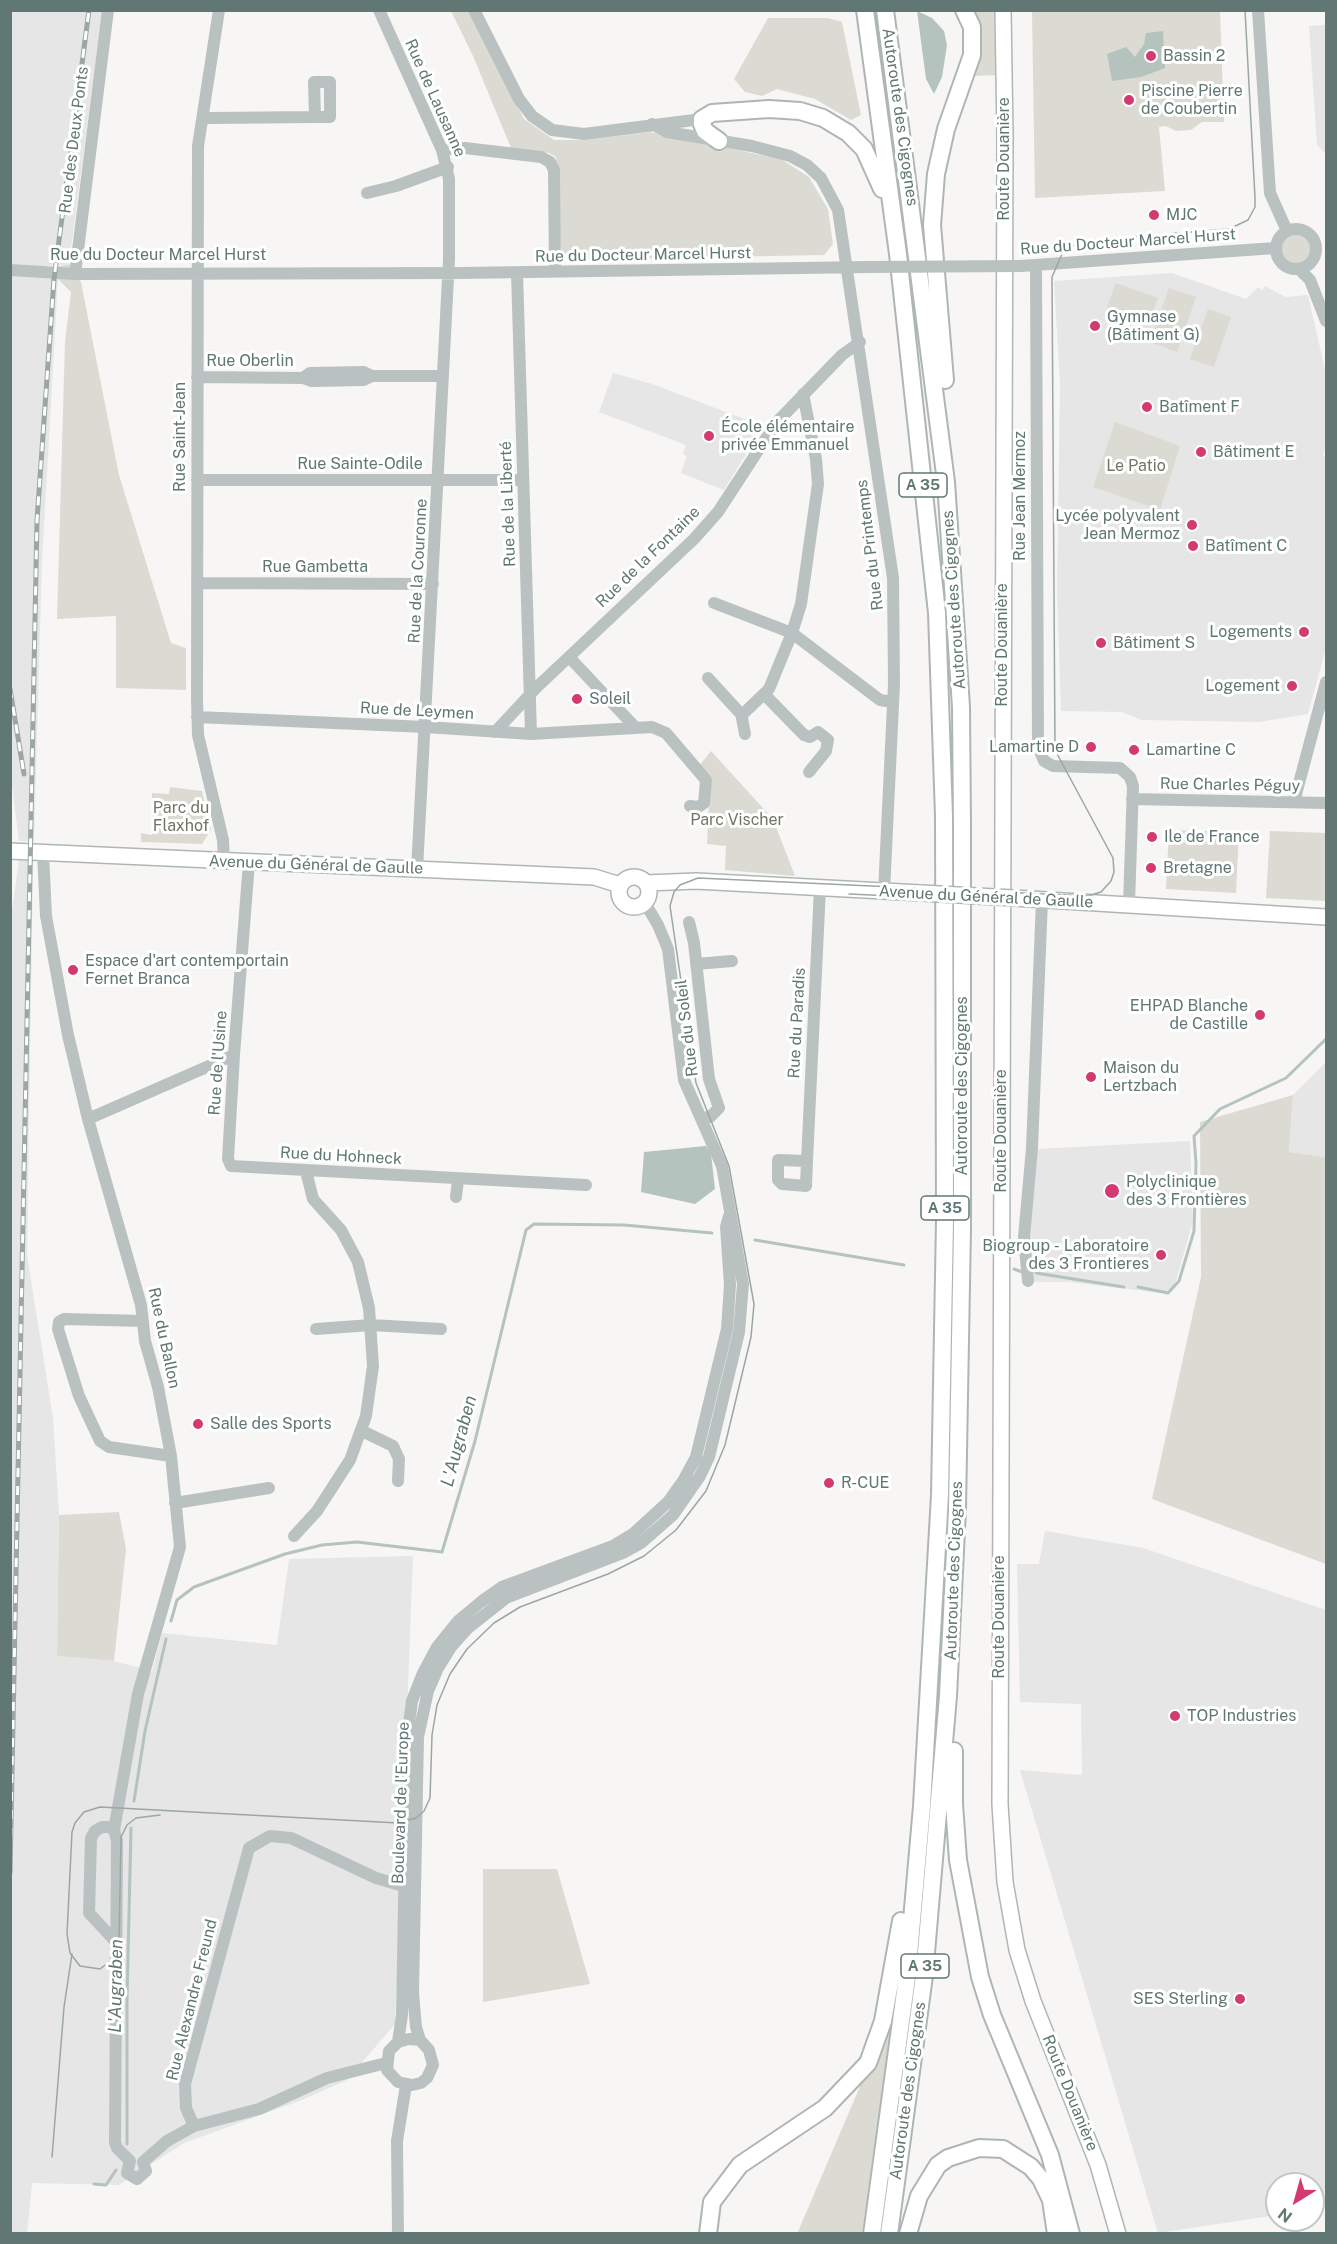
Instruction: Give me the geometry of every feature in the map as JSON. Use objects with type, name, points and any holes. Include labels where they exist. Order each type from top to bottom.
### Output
[{"type":"highway","name":"Autoroute des Cigognes","points":[[865,10],[898,254],[937,613],[944,816],[945,1220],[940,1483],[922,1806],[907,1977],[872,2234]]},
{"type":"highway","name":"Autoroute des Cigognes","points":[[885,10],[946,482],[961,707],[962,826],[962,1239],[957,1509],[948,1696],[924,1976],[889,2234]]},
{"type":"highway","points":[[946,482],[949,425],[932,225],[936,174],[946,129],[972,56],[972,27],[964,10]]},
{"type":"highway","points":[[720,141],[705,131],[702,119],[712,113],[769,109],[800,111],[824,118],[848,133],[864,149],[880,181],[898,254]]},
{"type":"highway","points":[[948,1696],[953,1723],[957,1849],[970,1936],[992,2015],[1050,2155],[1071,2234]]},
{"type":"highway","points":[[708,2234],[712,2202],[740,2165],[825,2108],[868,2063],[883,2021],[897,1949],[910,1830],[922,1806]]},
{"type":"highway","points":[[908,2234],[919,2196],[938,2165],[948,2158],[979,2148],[1003,2150],[1030,2167],[1041,2179],[1051,2200],[1056,2234]]},
{"type":"main road","name":"Route Douanière","points":[[1003,10],[1005,147],[1000,1804],[1005,1882],[1017,1950],[1033,2001],[1095,2155],[1118,2234]]},
{"type":"main road","name":"Avenue du Général de Gaulle","points":[[10,851],[594,877],[620,885]]},
{"type":"main road","points":[[632,877],[646,883],[649,891],[645,903],[637,908],[625,905],[619,898],[620,885],[632,877]]},
{"type":"main road","name":"Avenue du Général de Gaulle","points":[[646,883],[696,881],[1326,916]]},
{"type":"street","name":"Rue des Deux Ponts","points":[[75,274],[108,10]]},
{"type":"street","name":"Rue Saint-Jean","points":[[219,10],[198,146],[196,583],[198,735],[223,840],[224,862]]},
{"type":"street","name":"Rue de Lausanne","points":[[379,10],[448,167],[448,273]]},
{"type":"street","points":[[474,10],[519,99],[532,116],[552,130],[584,134],[702,119]]},
{"type":"street","points":[[1258,10],[1270,193],[1287,231]]},
{"type":"street","points":[[204,118],[315,117]]},
{"type":"street","name":"Rue du Printemps","points":[[652,124],[667,132],[783,153],[813,171],[827,187],[838,210],[860,342],[893,578],[893,702],[884,892]]},
{"type":"street","points":[[442,150],[465,148],[541,157],[550,162],[554,171],[555,272]]},
{"type":"street","points":[[367,192],[396,186],[448,167]]},
{"type":"street","points":[[1297,229],[1306,232],[1321,246],[1304,267],[1284,266],[1277,256],[1275,248],[1279,237],[1287,231],[1297,229]]},
{"type":"street","name":"Rue du Docteur Marcel Hurst","points":[[10,270],[75,274],[517,273],[1036,266],[1275,248]]},
{"type":"street","name":"Rue Jean Mermoz","points":[[1036,266],[1038,746],[1044,760],[1058,766],[1120,768],[1130,777],[1132,799]]},
{"type":"street","points":[[1304,267],[1326,321]]},
{"type":"street","name":"Rue de la Couronne","points":[[417,870],[448,273]]},
{"type":"street","name":"Rue de la Liberté","points":[[517,273],[531,735]]},
{"type":"street","name":"Rue de la Fontaine","points":[[495,732],[531,693],[706,526],[771,431],[803,394],[860,342]]},
{"type":"street","name":"Rue Oberlin","points":[[197,377],[303,378],[310,373],[364,372],[372,376],[443,376]]},
{"type":"street","points":[[741,713],[765,695],[792,633],[801,604],[818,484],[816,459],[803,394]]},
{"type":"street","name":"Rue Sainte-Odile","points":[[197,480],[523,480]]},
{"type":"street","name":"Rue Gambetta","points":[[196,583],[433,584]]},
{"type":"street","points":[[714,603],[792,633],[880,700],[893,702]]},
{"type":"street","points":[[569,657],[634,727]]},
{"type":"street","points":[[708,678],[741,713],[745,734]]},
{"type":"street","points":[[1294,802],[1326,682]]},
{"type":"street","points":[[765,695],[804,735],[810,737],[818,732],[828,740],[826,751],[809,772]]},
{"type":"street","name":"Rue de Leymen","points":[[197,717],[426,727],[531,735],[634,727],[659,728],[704,776],[706,800],[701,806],[690,806]]},
{"type":"street","points":[[1129,904],[1132,799]]},
{"type":"street","name":"Rue Charles Péguy","points":[[1132,799],[1326,803]]},
{"type":"street","name":"Rue du Ballon","points":[[43,854],[46,916],[70,1045],[88,1119],[135,1280],[171,1456],[180,1547],[138,1694],[114,1830],[117,1841],[116,2142],[117,2148],[130,2161]]},
{"type":"street","name":"Rue de l'Usine","points":[[228,1159],[249,862]]},
{"type":"street","name":"Rue du Paradis","points":[[807,1161],[820,888]]},
{"type":"street","points":[[1028,1281],[1024,1237],[1032,1137],[1042,900]]},
{"type":"street","name":"Boulevard de l'Europe","points":[[420,2040],[413,2015],[416,1818],[418,1737],[428,1691],[451,1647],[487,1611],[521,1591],[610,1559],[641,1543],[674,1515],[694,1486],[709,1456],[742,1311],[743,1284],[734,1228],[729,1216],[722,1166],[684,1080],[668,949],[645,903]]},
{"type":"street","name":"Rue du Soleil","points":[[689,922],[709,1079],[719,1108],[710,1117],[702,1118]]},
{"type":"street","points":[[696,964],[732,961]]},
{"type":"street","points":[[88,1119],[234,1055]]},
{"type":"street","name":"Rue du Hohneck","points":[[228,1159],[235,1168],[586,1185]]},
{"type":"street","points":[[294,1536],[335,1486],[362,1431],[370,1398],[373,1366],[371,1325],[363,1281],[352,1247],[341,1230],[313,1199],[306,1171]]},
{"type":"street","points":[[456,1197],[458,1180]]},
{"type":"street","name":"Boulevard de l'Europe","points":[[398,2042],[402,2015],[408,1721],[423,1673],[437,1647],[458,1621],[482,1601],[502,1587],[613,1546],[633,1534],[668,1502],[683,1481],[696,1457],[727,1329],[730,1285],[726,1227],[729,1216]]},
{"type":"street","points":[[143,1321],[64,1319],[59,1322],[58,1329],[79,1396],[100,1441],[109,1447],[171,1456]]},
{"type":"street","points":[[316,1329],[371,1325],[441,1329]]},
{"type":"street","points":[[362,1431],[393,1446],[399,1459],[398,1481]]},
{"type":"street","points":[[175,1503],[269,1488]]},
{"type":"street","points":[[114,1830],[102,1827],[91,1838],[89,1913],[116,1942]]},
{"type":"street","name":"Rue Alexandre Freund","points":[[194,2126],[186,2108],[185,2084],[249,1848],[270,1836],[291,1838],[376,1878],[403,1886]]},
{"type":"street","points":[[410,2038],[420,2040],[429,2050],[433,2065],[430,2073],[420,2083],[406,2085],[392,2077],[386,2063],[389,2051],[398,2042],[410,2038]]},
{"type":"street","points":[[143,2162],[167,2141],[194,2126],[259,2109],[327,2078],[386,2063]]},
{"type":"street","points":[[398,2234],[397,2141],[406,2085]]},
{"type":"street","points":[[135,2159],[143,2162],[146,2171],[137,2179],[127,2173],[130,2161],[135,2159]]},
{"type":"shaded area","points":[[10,11],[102,11],[69,264],[46,266],[44,278],[58,279],[42,561],[34,841],[19,841],[10,769]]},
{"type":"shaded area","points":[[917,11],[932,18],[944,31],[947,45],[942,77],[934,94],[926,79]]},
{"type":"shaded area","points":[[1326,25],[1326,154],[1317,145],[1309,26]]},
{"type":"shaded area","name":"Bassin 2","points":[[1163,31],[1165,68],[1141,77],[1112,81],[1107,54],[1126,47],[1135,57],[1144,44],[1146,33]]},
{"type":"shaded area","name":"Lycée polyvalent Jean Mermoz","points":[[1172,273],[1246,299],[1258,287],[1262,290],[1265,286],[1286,297],[1308,295],[1326,374],[1326,445],[1323,455],[1326,458],[1326,648],[1308,714],[1259,722],[1141,720],[1122,712],[1061,711],[1057,591],[1060,384],[1054,281]]},
{"type":"shaded area","name":"École élémentaire privée Emmanuel","points":[[613,373],[652,384],[763,426],[724,490],[681,473],[687,456],[683,454],[686,445],[599,412]]},
{"type":"shaded area","points":[[19,860],[33,861],[27,1255],[53,1418],[59,1515],[57,1656],[114,1661],[152,1671],[162,1633],[277,1645],[289,1559],[413,1556],[395,2024],[347,2080],[302,2100],[184,2143],[119,2185],[32,2183],[27,2233],[11,2234],[10,925]]},
{"type":"shaded area","points":[[1326,1062],[1326,1157],[1289,1152],[1293,1095]]},
{"type":"shaded area","name":"Polyclinique des 3 Frontières","points":[[1190,1141],[1193,1221],[1174,1288],[1161,1293],[1069,1282],[1033,1282],[1028,1229],[1036,1149]]},
{"type":"shaded area","points":[[706,1146],[711,1154],[715,1189],[695,1204],[641,1192],[644,1152]]},
{"type":"shaded area","points":[[1045,1531],[1143,1548],[1326,1610],[1326,2207],[1325,2172],[1265,2172],[1265,2217],[1158,2233],[1020,1770],[1082,1775],[1081,1704],[1020,1702],[1017,1564],[1039,1564]]},
{"type":"green space","points":[[451,11],[468,11],[524,119],[554,140],[584,140],[650,132],[781,159],[809,177],[828,209],[833,244],[824,255],[566,260],[561,256],[556,157],[549,153],[511,148],[473,56]]},
{"type":"green space","points":[[971,11],[996,11],[999,75],[972,76]]},
{"type":"green space","name":"Piscine Pierre de Coubertin","points":[[1032,11],[1220,11],[1224,122],[1202,122],[1191,130],[1176,131],[1166,126],[1159,127],[1165,191],[1035,198]]},
{"type":"green space","points":[[768,18],[828,18],[842,22],[861,115],[851,120],[815,99],[777,89],[762,96],[745,92],[734,79]]},
{"type":"green space","points":[[1296,233],[1307,238],[1312,249],[1307,260],[1296,265],[1285,260],[1280,249],[1285,238]]},
{"type":"green space","points":[[69,264],[81,282],[119,475],[171,643],[186,648],[186,690],[116,688],[116,616],[57,619],[65,342],[71,292],[58,279],[59,266]]},
{"type":"green space","points":[[1116,283],[1158,298],[1149,322],[1107,307]]},
{"type":"green space","points":[[1169,288],[1196,297],[1177,352],[1150,342]]},
{"type":"green space","points":[[1208,309],[1231,317],[1214,367],[1190,359]]},
{"type":"green space","name":"Le Patio","points":[[1115,422],[1180,446],[1160,510],[1093,487]]},
{"type":"green space","name":"Parc Vischer","points":[[711,751],[773,819],[795,876],[725,870],[726,846],[707,844],[710,778],[699,766]]},
{"type":"green space","name":"Parc du Flaxhof","points":[[170,787],[202,791],[211,830],[202,844],[141,842],[141,833],[152,835],[152,793],[169,794]]},
{"type":"green space","points":[[1169,830],[1239,832],[1236,893],[1166,889]]},
{"type":"green space","points":[[1270,831],[1326,833],[1326,901],[1266,898]]},
{"type":"green space","points":[[1293,1095],[1289,1152],[1326,1157],[1326,1564],[1152,1499],[1201,1277],[1200,1122]]},
{"type":"green space","points":[[119,1512],[126,1549],[114,1661],[57,1656],[59,1515]]},
{"type":"green space","points":[[483,1869],[557,1869],[590,1984],[483,2002]]},
{"type":"green space","points":[[898,1975],[862,2233],[797,2234],[858,2091]]},
{"type":"waterway","name":"L'Augraben","points":[[1138,1287],[1168,1293],[1179,1281],[1194,1231],[1196,1163],[1194,1136],[1220,1109],[1286,1078],[1326,1039]]},
{"type":"waterway","name":"L'Augraben","points":[[171,1621],[177,1600],[194,1587],[285,1554],[322,1545],[357,1542],[442,1552],[475,1441],[526,1230],[534,1224],[624,1225],[712,1233]]},
{"type":"waterway","name":"L'Augraben","points":[[755,1240],[904,1265]]},
{"type":"waterway","name":"L'Augraben","points":[[1014,1269],[1022,1272]]},
{"type":"waterway","name":"L'Augraben","points":[[1036,1273],[1124,1287]]},
{"type":"waterway","name":"L'Augraben","points":[[134,1801],[145,1731],[166,1639]]},
{"type":"waterway","name":"L'Augraben","points":[[127,2144],[127,2000],[131,1828]]},
{"type":"waterway","name":"L'Augraben","points":[[94,2184],[106,2185],[116,2170]]},
{"type":"tram line","points":[[160,1815],[136,1818],[127,1825],[121,1837],[119,1943],[116,1957],[100,1969],[80,1966],[70,1953],[67,1934],[72,1832],[75,1823],[84,1812],[100,1807],[398,1823],[416,1818],[424,1811],[430,1798],[432,1735],[437,1705],[450,1674],[467,1649],[494,1623],[520,1607],[608,1574],[644,1556],[676,1530],[706,1491],[725,1445],[751,1337],[754,1304],[729,1166],[696,1083],[670,906],[674,892],[680,885],[698,878],[1088,896],[1101,892],[1111,881],[1114,872],[1113,858],[1055,750],[1052,277],[1062,254],[1080,241],[1229,229],[1248,220],[1255,207],[1255,198],[1245,10]]},
{"type":"tram line","points":[[849,894],[915,897]]},
{"type":"tram line","points":[[945,899],[1086,904]]},
{"type":"tram line","points":[[52,2157],[64,2007],[72,1954]]},
{"type":"railway","points":[[10,1873],[37,520],[54,279],[89,10]]},
{"type":"railway","points":[[10,689],[24,774]]},
{"type":"place","name":"Bassin 2","points":[[1151,56]]},
{"type":"place","name":"Piscine Pierre de Coubertin","points":[[1129,100]]},
{"type":"place","name":"MJC","points":[[1154,215]]},
{"type":"place","name":"Gymnase (Bâtiment G)","points":[[1095,326]]},
{"type":"place","name":"Batîment F","points":[[1147,407]]},
{"type":"place","name":"École élémentaire privée Emmanuel","points":[[709,436]]},
{"type":"place","name":"Bâtiment E","points":[[1201,452]]},
{"type":"place","name":"Lycée polyvalent Jean Mermoz","points":[[1192,525]]},
{"type":"place","name":"Batîment C","points":[[1193,546]]},
{"type":"place","name":"Logements","points":[[1304,632]]},
{"type":"place","name":"Bâtiment S","points":[[1101,643]]},
{"type":"place","name":"Logement","points":[[1292,686]]},
{"type":"place","name":"Soleil","points":[[577,699]]},
{"type":"place","name":"Lamartine D","points":[[1091,747]]},
{"type":"place","name":"Lamartine C","points":[[1134,750]]},
{"type":"place","name":"Ile de France","points":[[1152,837]]},
{"type":"place","name":"Bretagne","points":[[1151,868]]},
{"type":"place","name":"Espace d'art contemportain Fernet Branca","points":[[73,970]]},
{"type":"place","name":"EHPAD Blanche de Castille","points":[[1260,1015]]},
{"type":"place","name":"Maison du Lertzbach","points":[[1091,1077]]},
{"type":"place","name":"Polyclinique des 3 Frontières","points":[[1112,1191]]},
{"type":"place","name":"Biogroup - Laboratoire des 3 Frontieres","points":[[1161,1255]]},
{"type":"place","name":"Salle des Sports","points":[[198,1424]]},
{"type":"place","name":"R-CUE","points":[[829,1483]]},
{"type":"place","name":"TOP Industries","points":[[1175,1716]]},
{"type":"place","name":"SES Sterling","points":[[1240,1999]]}]
